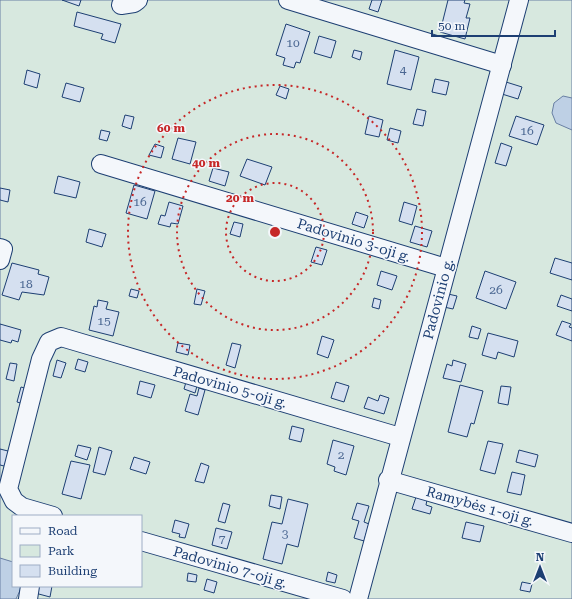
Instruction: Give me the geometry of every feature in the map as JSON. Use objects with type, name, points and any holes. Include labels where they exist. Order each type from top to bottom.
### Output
[{"type":"street","points":[[288,0],[502,65]]},
{"type":"street","name":"Padovinio g.","points":[[358,599],[388,480],[519,0]]},
{"type":"street","name":"Padovinio 3-oji g.","points":[[101,164],[446,268]]},
{"type":"street","points":[[0,248],[3,248],[0,260]]},
{"type":"street","name":"Padovinio 5-oji g.","points":[[46,515],[22,507],[14,501],[8,489],[41,359],[49,342],[61,337],[400,437]]},
{"type":"street","name":"Ramybės 1-oji g.","points":[[388,480],[572,533]]},
{"type":"street","name":"Padovinio 7-oji g.","points":[[142,541],[343,599]]},
{"type":"street","points":[[28,599],[30,587]]},
{"type":"green space","points":[[0,0],[572,0],[572,599],[0,599]]},
{"type":"water","points":[[563,96],[572,98],[572,130],[556,123],[552,113],[554,103]]},
{"type":"water","points":[[0,558],[12,562],[12,587],[22,587],[16,599],[0,599]]},
{"type":"building","points":[[62,0],[81,0],[79,6]]},
{"type":"building","points":[[372,0],[382,0],[378,12],[369,9]]},
{"type":"building","points":[[448,0],[465,0],[464,3],[470,4],[466,18],[470,18],[465,39],[440,32]]},
{"type":"building","points":[[77,12],[121,24],[115,43],[101,39],[103,34],[74,26]]},
{"type":"building","points":[[286,24],[310,32],[300,63],[296,62],[294,68],[283,65],[285,58],[276,55]]},
{"type":"building","points":[[319,36],[336,41],[331,58],[314,53]]},
{"type":"building","points":[[354,50],[362,52],[360,60],[352,57]]},
{"type":"building","points":[[395,50],[419,57],[411,90],[387,84]]},
{"type":"building","points":[[27,70],[40,74],[37,88],[24,84]]},
{"type":"building","points":[[435,79],[449,82],[446,95],[432,92]]},
{"type":"building","points":[[506,82],[522,87],[518,99],[502,94]]},
{"type":"building","points":[[66,83],[84,88],[80,102],[62,97]]},
{"type":"building","points":[[280,86],[289,89],[286,99],[276,95]]},
{"type":"building","points":[[417,109],[426,111],[423,126],[413,124]]},
{"type":"building","points":[[125,115],[134,117],[131,129],[122,126]]},
{"type":"building","points":[[369,116],[383,120],[379,137],[365,134]]},
{"type":"building","points":[[516,116],[544,125],[537,145],[509,136]]},
{"type":"building","points":[[390,128],[401,131],[398,143],[387,140]]},
{"type":"building","points":[[101,130],[110,132],[107,141],[99,139]]},
{"type":"building","points":[[178,138],[196,142],[190,164],[172,159]]},
{"type":"building","points":[[501,143],[512,147],[506,166],[495,163]]},
{"type":"building","points":[[155,144],[164,147],[161,158],[149,155]]},
{"type":"building","points":[[247,159],[272,167],[265,185],[240,176]]},
{"type":"building","points":[[213,168],[229,172],[225,186],[209,181]]},
{"type":"building","points":[[58,176],[80,182],[76,198],[54,193]]},
{"type":"building","points":[[134,185],[155,191],[147,219],[126,213]]},
{"type":"building","points":[[0,188],[10,190],[8,202],[0,200]]},
{"type":"building","points":[[169,202],[183,206],[178,224],[171,223],[170,227],[158,224],[161,215],[165,216]]},
{"type":"building","points":[[404,202],[417,206],[412,225],[399,221]]},
{"type":"building","points":[[356,212],[368,216],[364,228],[352,224]]},
{"type":"building","points":[[234,222],[243,224],[240,237],[230,234]]},
{"type":"building","points":[[415,226],[432,231],[427,247],[410,242]]},
{"type":"building","points":[[89,229],[106,234],[102,247],[86,242]]},
{"type":"building","points":[[316,247],[327,250],[322,265],[311,262]]},
{"type":"building","points":[[555,258],[572,263],[572,280],[550,273]]},
{"type":"building","points":[[12,263],[39,270],[38,274],[49,277],[44,295],[22,292],[19,300],[2,295]]},
{"type":"building","points":[[381,271],[397,276],[392,290],[377,285]]},
{"type":"building","points":[[485,271],[516,282],[506,309],[476,298]]},
{"type":"building","points":[[131,289],[139,291],[137,298],[129,296]]},
{"type":"building","points":[[197,289],[205,291],[201,305],[194,304]]},
{"type":"building","points":[[448,294],[457,296],[453,309],[444,307]]},
{"type":"building","points":[[561,295],[572,299],[572,311],[557,306]]},
{"type":"building","points":[[374,298],[381,300],[379,309],[372,307]]},
{"type":"building","points":[[98,300],[108,302],[106,309],[119,312],[113,336],[89,330],[94,306],[97,307]]},
{"type":"building","points":[[562,321],[571,324],[569,327],[572,328],[572,341],[556,335]]},
{"type":"building","points":[[0,324],[21,330],[18,342],[12,340],[11,343],[0,340]]},
{"type":"building","points":[[472,326],[481,329],[478,339],[469,337]]},
{"type":"building","points":[[488,333],[518,341],[514,357],[498,352],[496,359],[482,355]]},
{"type":"building","points":[[322,336],[334,340],[328,358],[317,354]]},
{"type":"building","points":[[178,343],[190,345],[188,355],[176,352]]},
{"type":"building","points":[[232,343],[241,345],[235,368],[226,365]]},
{"type":"building","points":[[78,359],[88,362],[85,372],[75,369]]},
{"type":"building","points":[[57,360],[66,363],[61,378],[53,376]]},
{"type":"building","points":[[453,360],[466,364],[461,382],[443,378],[447,364],[452,366]]},
{"type":"building","points":[[10,363],[17,364],[14,381],[6,379]]},
{"type":"building","points":[[140,381],[155,385],[151,398],[137,394]]},
{"type":"building","points":[[186,382],[197,386],[195,393],[184,389]]},
{"type":"building","points":[[336,382],[349,386],[344,402],[331,398]]},
{"type":"building","points":[[460,385],[483,391],[474,424],[471,423],[467,437],[448,432]]},
{"type":"building","points":[[501,386],[511,387],[508,405],[498,403]]},
{"type":"building","points":[[21,387],[28,389],[24,404],[17,402]]},
{"type":"building","points":[[199,388],[205,390],[198,415],[185,411],[190,394],[197,396]]},
{"type":"building","points":[[380,395],[389,398],[384,414],[364,408],[368,397],[378,401]]},
{"type":"building","points":[[292,426],[304,429],[301,442],[289,439]]},
{"type":"building","points":[[333,440],[354,446],[346,475],[334,471],[335,467],[327,464]]},
{"type":"building","points":[[488,441],[503,444],[495,474],[480,470]]},
{"type":"building","points":[[78,445],[91,448],[87,460],[75,456]]},
{"type":"building","points":[[99,447],[112,451],[105,475],[93,472]]},
{"type":"building","points":[[0,449],[12,452],[8,467],[0,465]]},
{"type":"building","points":[[519,450],[538,455],[535,467],[516,462]]},
{"type":"building","points":[[134,457],[150,462],[146,474],[130,469]]},
{"type":"building","points":[[71,461],[90,465],[81,499],[62,494]]},
{"type":"building","points":[[201,463],[209,466],[204,483],[195,481]]},
{"type":"building","points":[[512,472],[525,475],[521,495],[507,492]]},
{"type":"building","points":[[271,495],[282,497],[280,509],[269,506]]},
{"type":"building","points":[[416,497],[427,500],[426,505],[432,507],[430,514],[412,509]]},
{"type":"building","points":[[288,499],[308,504],[298,547],[287,544],[282,564],[263,559],[272,522],[282,524]]},
{"type":"building","points":[[223,503],[230,505],[225,523],[218,521]]},
{"type":"building","points":[[357,503],[369,506],[364,522],[369,524],[364,541],[354,538],[359,521],[352,519]]},
{"type":"building","points":[[175,520],[189,524],[185,538],[179,537],[180,534],[172,532]]},
{"type":"building","points":[[466,522],[484,526],[480,542],[462,538]]},
{"type":"building","points":[[216,528],[232,532],[227,549],[212,545]]},
{"type":"building","points":[[328,572],[337,575],[335,583],[326,581]]},
{"type":"building","points":[[188,573],[197,575],[196,582],[187,581]]},
{"type":"building","points":[[207,579],[217,582],[214,593],[204,590]]},
{"type":"building","points":[[522,582],[532,584],[530,592],[520,590]]},
{"type":"building","points":[[37,587],[52,587],[50,597],[35,593]]}]
